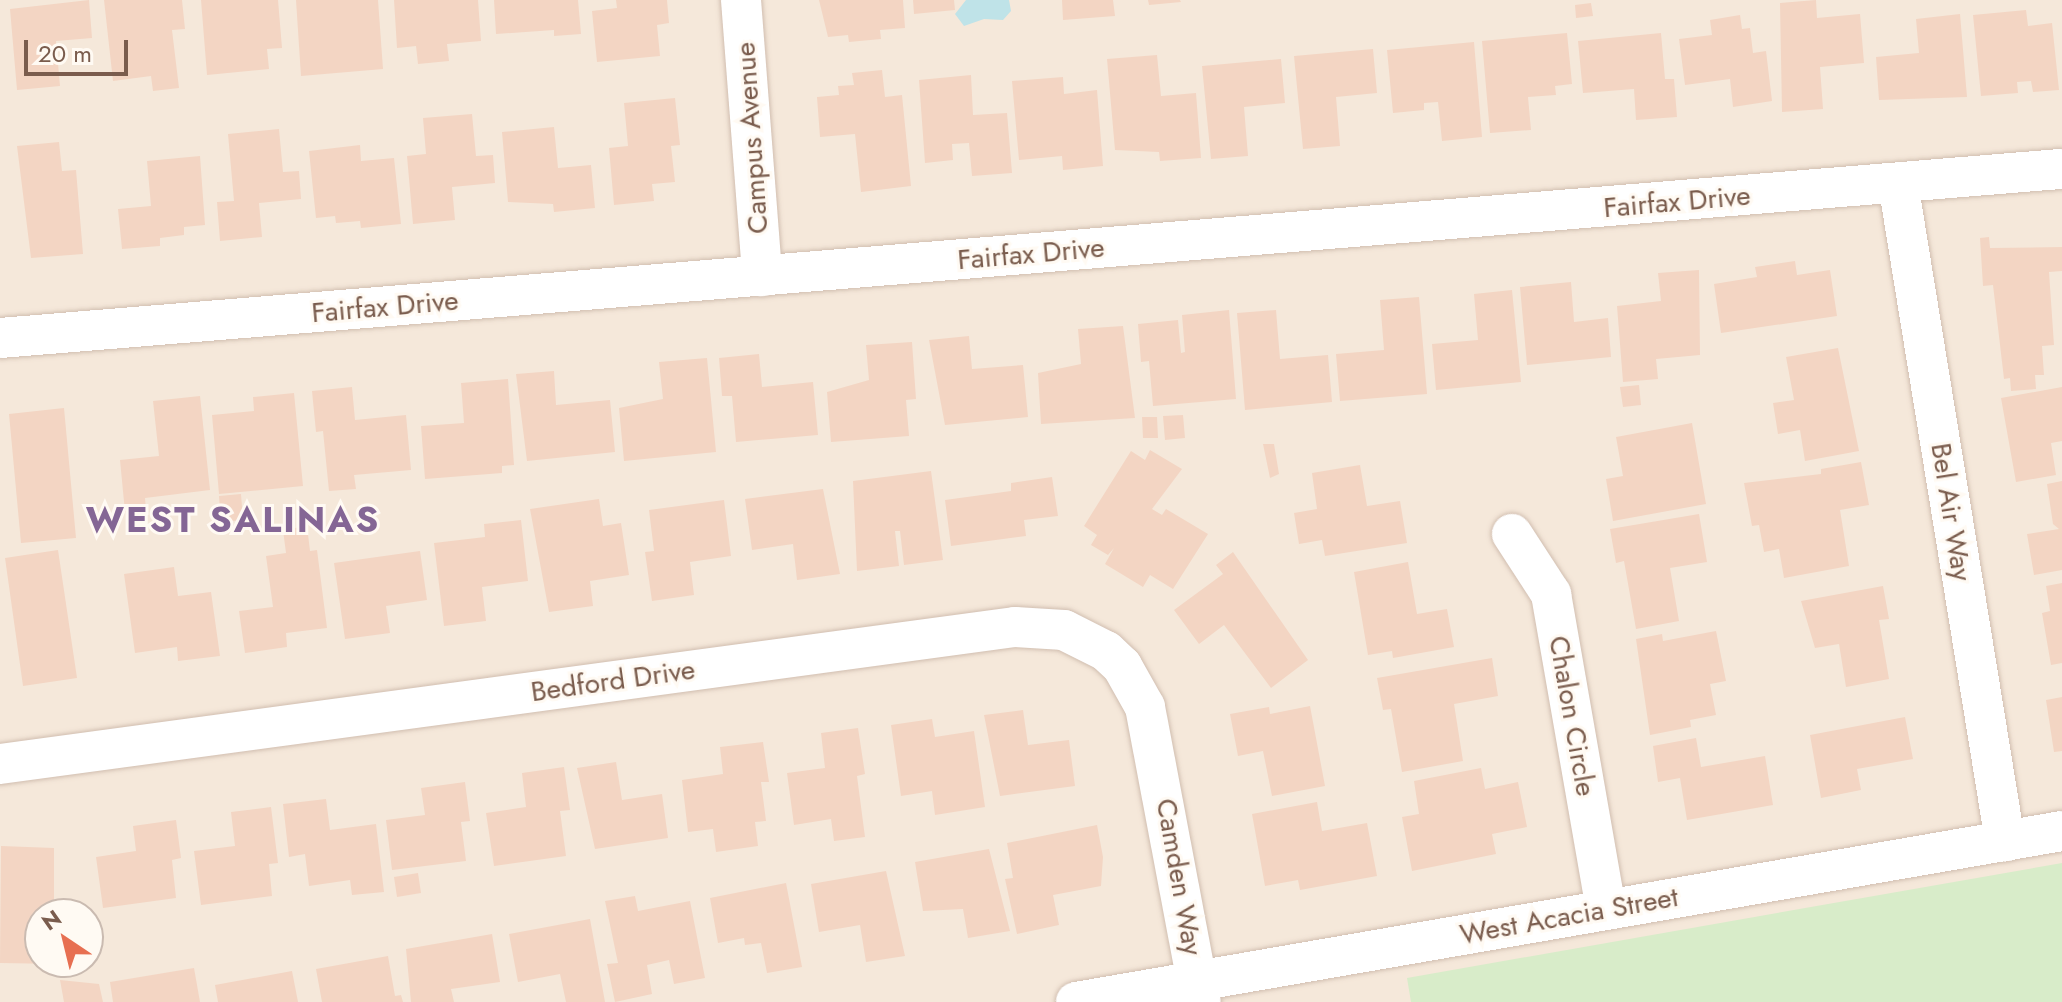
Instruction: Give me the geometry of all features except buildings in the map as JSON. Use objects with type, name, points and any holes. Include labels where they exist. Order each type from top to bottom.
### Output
[{"type":"street","name":"Campus Avenue","points":[[741,0],[762,276]]},
{"type":"street","name":"Fairfax Drive","points":[[0,338],[2062,169]]},
{"type":"street","name":"Bel Air Way","points":[[1898,183],[2005,841]]},
{"type":"street","name":"Chalon Circle","points":[[1512,534],[1551,594],[1606,909]]},
{"type":"street","name":"Bedford Drive","points":[[0,764],[1041,625],[1088,639],[1122,666],[1145,707],[1156,752]]},
{"type":"street","name":"Camden Way","points":[[1156,752],[1200,991]]},
{"type":"street","name":"West Acacia Street","points":[[1076,1002],[1200,991],[1606,909],[2062,831]]},
{"type":"shaded area","points":[[0,0],[2062,0],[2062,1002],[0,1002]]},
{"type":"green space","points":[[2062,863],[2062,1002],[1411,1002],[1407,978]]},
{"type":"water","points":[[966,0],[1009,0],[1011,11],[1003,20],[984,19],[964,26],[955,14]]},
{"type":"district","name":"WEST SALINAS","points":[[233,520]]}]
